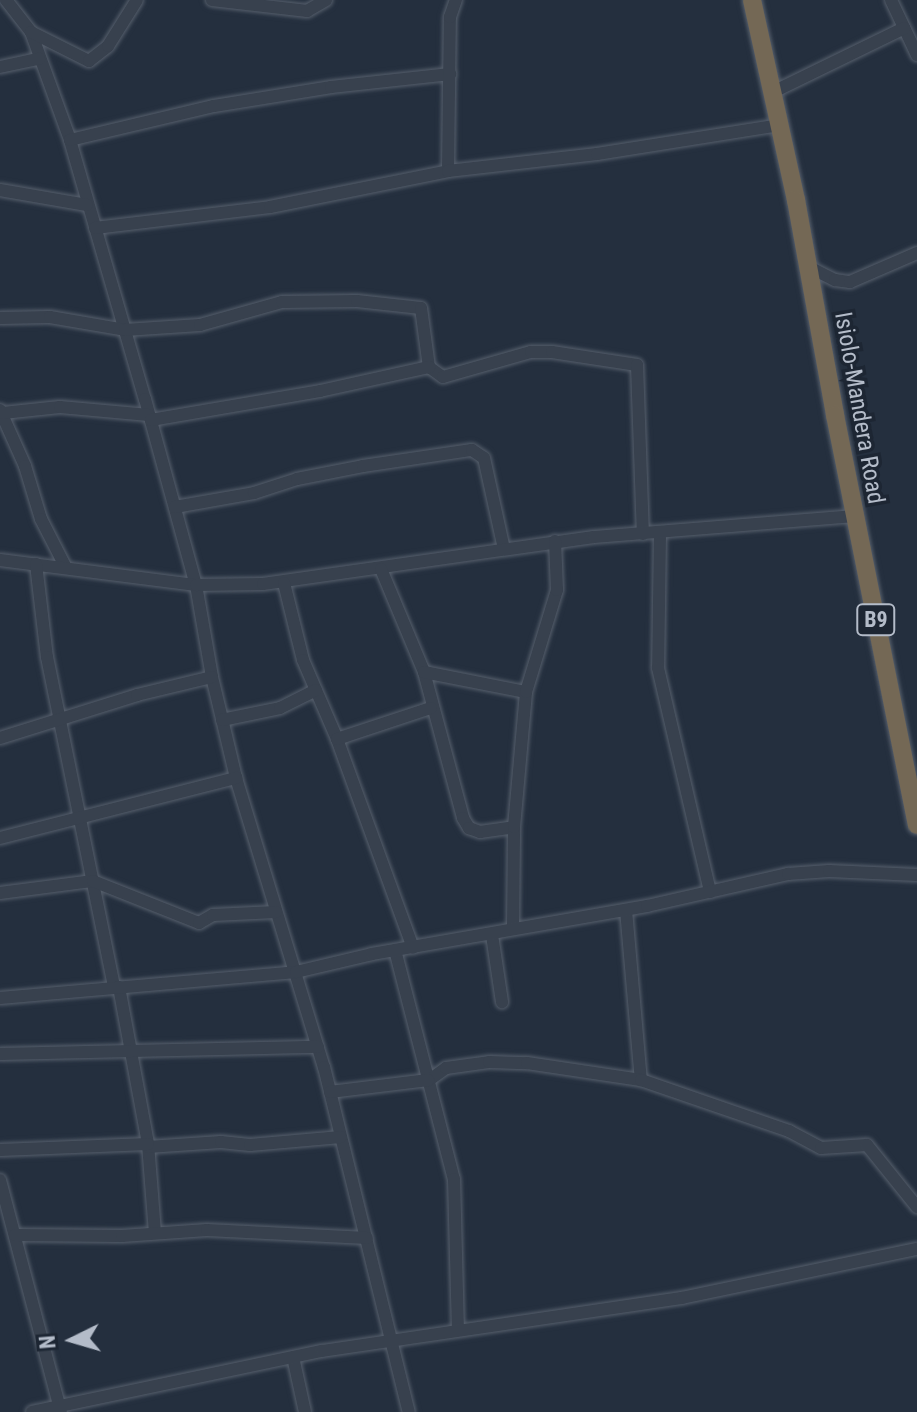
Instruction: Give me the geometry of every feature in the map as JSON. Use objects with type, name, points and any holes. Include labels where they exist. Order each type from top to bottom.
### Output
[{"type":"highway","name":"Isiolo-Mandera Road","points":[[752,0],[781,125],[917,825]]},
{"type":"street","points":[[6,0],[31,32],[70,140],[125,330],[196,585],[212,677],[236,778],[318,1047],[409,1412]]},
{"type":"street","points":[[31,32],[89,61],[108,46],[137,0]]},
{"type":"street","points":[[212,0],[257,2],[276,10],[307,11],[326,0]]},
{"type":"street","points":[[448,171],[450,17],[456,0]]},
{"type":"street","points":[[891,0],[917,55]]},
{"type":"street","points":[[773,92],[904,28]]},
{"type":"street","points":[[0,67],[39,59]]},
{"type":"street","points":[[70,140],[199,109],[331,87],[450,74]]},
{"type":"street","points":[[95,228],[270,207],[448,171],[597,154],[781,125]]},
{"type":"street","points":[[0,190],[87,205]]},
{"type":"street","points":[[809,267],[835,280],[850,282],[917,253]]},
{"type":"street","points":[[0,318],[50,317],[125,330],[200,325],[290,302],[357,301],[416,307],[423,312],[429,367]]},
{"type":"street","points":[[65,566],[41,519],[25,466],[2,411],[60,407],[150,418],[320,391],[429,367],[443,377],[515,354],[552,352],[637,365],[643,534]]},
{"type":"street","points":[[175,507],[254,493],[297,479],[363,466],[472,450],[484,458],[504,549]]},
{"type":"street","points":[[0,560],[196,585],[284,583],[555,541],[855,516]]},
{"type":"street","points":[[660,533],[658,668],[710,892]]},
{"type":"street","points":[[513,929],[514,827],[526,692],[557,590],[555,541]]},
{"type":"street","points":[[36,564],[47,657],[79,817],[133,1053],[148,1146],[155,1233]]},
{"type":"street","points":[[381,569],[424,672],[431,708],[466,824],[480,832],[514,827]]},
{"type":"street","points":[[284,583],[298,645],[337,739],[413,948]]},
{"type":"street","points":[[424,672],[526,692]]},
{"type":"street","points":[[0,738],[212,677]]},
{"type":"street","points":[[222,720],[280,708],[316,690]]},
{"type":"street","points":[[337,739],[431,708]]},
{"type":"street","points":[[0,838],[236,778]]},
{"type":"street","points":[[0,998],[296,972],[395,950],[626,910],[809,871],[917,875]]},
{"type":"street","points":[[0,893],[93,881],[199,923],[213,915],[276,912]]},
{"type":"street","points":[[626,910],[641,1080]]},
{"type":"street","points":[[492,935],[502,1002]]},
{"type":"street","points":[[395,950],[454,1179],[458,1329]]},
{"type":"street","points":[[0,1054],[318,1047]]},
{"type":"street","points":[[330,1092],[428,1080],[446,1068],[489,1062],[527,1063],[641,1080],[789,1131],[821,1148],[867,1145],[917,1207]]},
{"type":"street","points":[[0,1150],[221,1142],[250,1145],[341,1137]]},
{"type":"street","points":[[0,1180],[61,1410]]},
{"type":"street","points":[[15,1235],[219,1230],[367,1238]]},
{"type":"street","points":[[32,1412],[61,1410],[293,1357],[391,1339],[682,1298],[917,1249]]},
{"type":"street","points":[[293,1357],[305,1412]]}]
